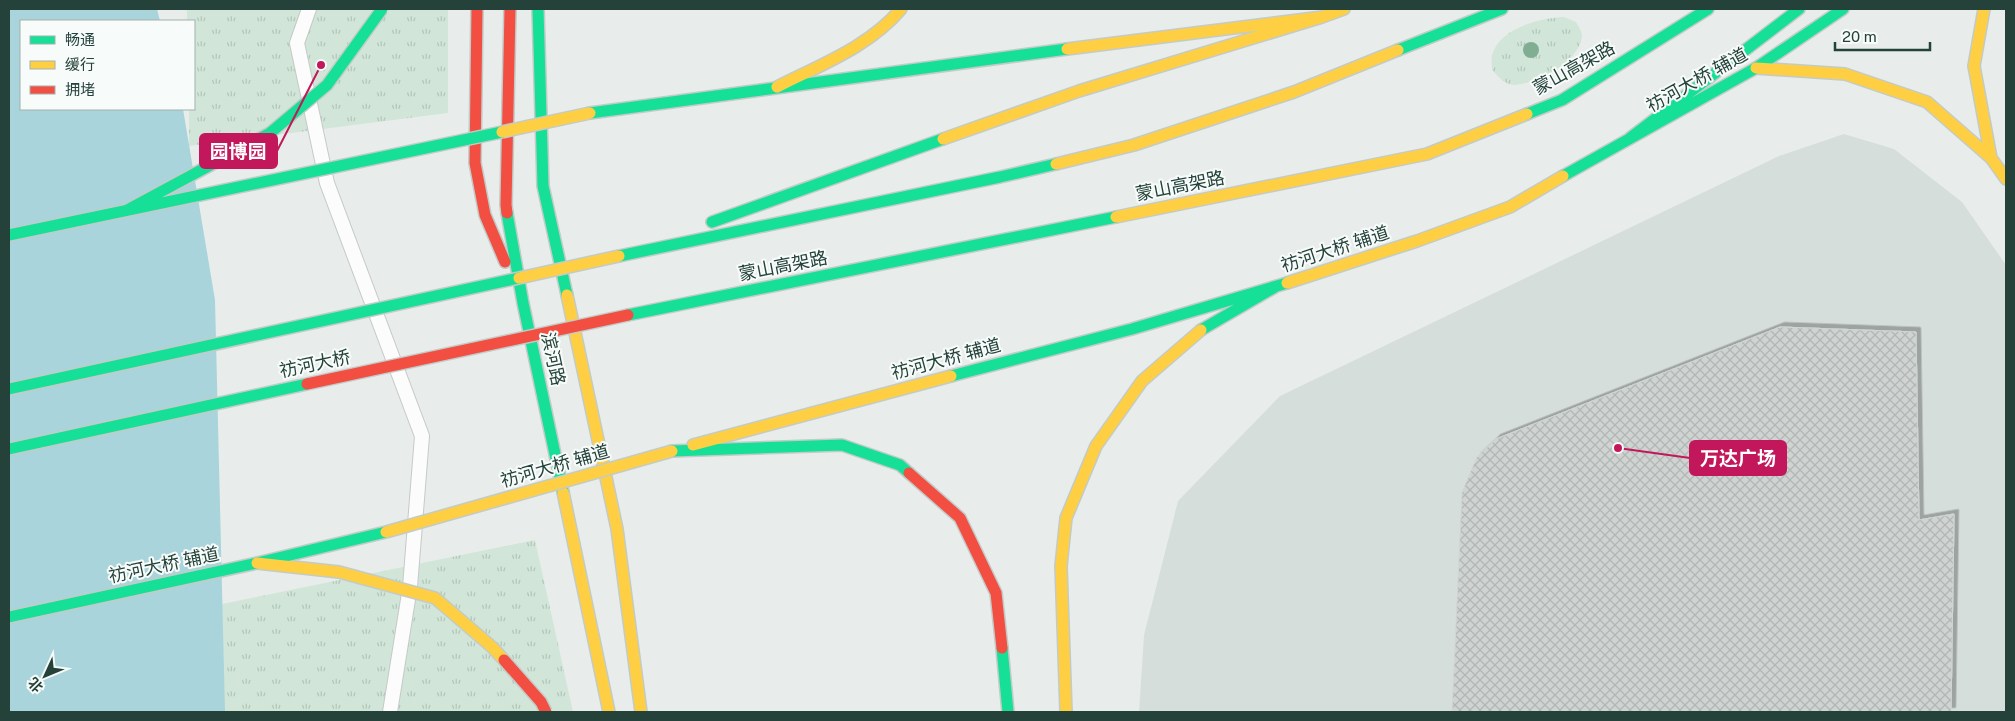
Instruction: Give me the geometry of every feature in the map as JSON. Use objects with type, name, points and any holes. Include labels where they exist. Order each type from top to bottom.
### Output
[{"type":"main road","points":[[127,210],[270,133],[327,85],[382,9]]},
{"type":"main road","points":[[477,9],[475,163],[485,215],[524,303]]},
{"type":"main road","name":"滨河路","points":[[510,9],[506,205],[524,303],[609,712]]},
{"type":"main road","name":"滨河路","points":[[538,9],[543,186],[617,529],[641,712]]},
{"type":"main road","points":[[777,87],[866,41],[896,16],[901,9]]},
{"type":"main road","points":[[619,256],[1078,91],[1344,9]]},
{"type":"main road","points":[[9,389],[619,256],[1000,177],[1134,145],[1294,92],[1502,9]]},
{"type":"main road","name":"蒙山高架路","points":[[628,314],[1427,154],[1562,100],[1708,9]]},
{"type":"main road","points":[[1630,138],[1799,9]]},
{"type":"main road","name":"祊河大桥 辅道","points":[[9,617],[258,563],[386,532],[672,451],[1132,329],[1275,287],[1417,241],[1510,207],[1756,68],[1844,9]]},
{"type":"main road","points":[[1984,9],[1974,66],[1991,158]]},
{"type":"main road","points":[[9,235],[590,113],[1322,17]]},
{"type":"main road","points":[[1756,68],[1845,74],[1927,102],[1991,158],[2006,179]]},
{"type":"main road","points":[[1066,712],[1061,566],[1066,518],[1096,446],[1142,381],[1206,326],[1275,287]]},
{"type":"main road","name":"祊河大桥","points":[[9,449],[628,314]]},
{"type":"main road","points":[[672,451],[842,445],[900,465],[960,518],[996,593],[1008,712]]},
{"type":"main road","points":[[258,563],[339,572],[435,598],[492,647],[541,702],[546,712]]},
{"type":"lane","points":[[309,9],[297,43],[327,182],[422,436],[410,587],[390,712]]},
{"type":"shaded area","points":[[1844,134],[1894,149],[1962,202],[2006,265],[2006,712],[1139,712],[1144,635],[1178,501],[1280,396],[1779,156]]},
{"type":"green space","points":[[187,9],[448,9],[448,113],[189,146],[189,110],[195,110],[195,20],[187,20]]},
{"type":"green space","points":[[1564,17],[1576,22],[1582,35],[1580,45],[1566,62],[1545,76],[1523,84],[1514,85],[1505,82],[1492,70],[1492,57],[1496,46],[1512,31],[1532,22]]},
{"type":"green space","points":[[535,540],[573,712],[223,712],[222,604]]},
{"type":"water","points":[[9,9],[157,9],[160,20],[20,20],[20,110],[183,110],[215,300],[225,712],[9,712]]},
{"type":"building","points":[[1780,327],[1916,332],[1919,520],[1954,514],[1951,712],[1452,712],[1462,492],[1477,457],[1496,439]]},
{"type":"traffic: fast","points":[[127,210],[270,133],[327,85],[382,9]]},
{"type":"traffic: fast","points":[[538,9],[543,186],[567,295]]},
{"type":"traffic: fast","points":[[1398,50],[1502,9]]},
{"type":"traffic: fast","points":[[1527,114],[1562,100],[1708,9]]},
{"type":"traffic: fast","points":[[1630,138],[1799,9]]},
{"type":"traffic: fast","points":[[1563,176],[1756,68],[1843,9]]},
{"type":"traffic: fast","points":[[590,113],[1067,49]]},
{"type":"traffic: fast","points":[[9,235],[502,132]]},
{"type":"traffic: fast","points":[[712,222],[943,139]]},
{"type":"traffic: fast","points":[[619,256],[1056,164]]},
{"type":"traffic: fast","points":[[507,213],[523,303],[563,492]]},
{"type":"traffic: fast","points":[[628,315],[1116,217]]},
{"type":"traffic: fast","points":[[9,389],[519,278]]},
{"type":"traffic: fast","points":[[951,376],[1132,329],[1287,283]]},
{"type":"traffic: fast","points":[[1201,330],[1275,287]]},
{"type":"traffic: fast","points":[[9,449],[307,384]]},
{"type":"traffic: fast","points":[[672,451],[842,445],[900,465],[909,473]]},
{"type":"traffic: fast","points":[[9,617],[257,563],[386,532]]},
{"type":"traffic: fast","points":[[1002,648],[1008,712]]},
{"type":"traffic: slow","points":[[777,87],[859,45],[901,9]]},
{"type":"traffic: slow","points":[[1067,49],[1322,17],[1344,9]]},
{"type":"traffic: slow","points":[[1984,9],[1974,66],[1991,158]]},
{"type":"traffic: slow","points":[[943,139],[1079,91],[1322,17]]},
{"type":"traffic: slow","points":[[1056,164],[1134,145],[1294,92],[1398,50]]},
{"type":"traffic: slow","points":[[1756,68],[1845,74],[1927,102],[1991,158],[2006,179]]},
{"type":"traffic: slow","points":[[502,132],[590,113]]},
{"type":"traffic: slow","points":[[1116,217],[1427,154],[1527,114]]},
{"type":"traffic: slow","points":[[1287,283],[1417,241],[1510,207],[1563,176]]},
{"type":"traffic: slow","points":[[519,278],[619,256]]},
{"type":"traffic: slow","points":[[567,295],[617,529],[641,712]]},
{"type":"traffic: slow","points":[[1066,712],[1061,566],[1066,518],[1096,446],[1142,381],[1201,330]]},
{"type":"traffic: slow","points":[[693,445],[951,376]]},
{"type":"traffic: slow","points":[[386,532],[672,451]]},
{"type":"traffic: slow","points":[[563,492],[609,712]]},
{"type":"traffic: slow","points":[[257,563],[339,572],[435,598],[492,647],[504,660]]},
{"type":"traffic: jam","points":[[477,9],[475,163],[485,215],[505,262]]},
{"type":"traffic: jam","points":[[507,213],[510,9]]},
{"type":"traffic: jam","points":[[307,384],[628,315]]},
{"type":"traffic: jam","points":[[909,473],[960,518],[996,593],[1002,648]]},
{"type":"traffic: jam","points":[[504,660],[541,702],[546,712]]},
{"type":"place","name":"园博园","points":[[321,65]]},
{"type":"place","name":"万达广场","points":[[1618,448]]}]
